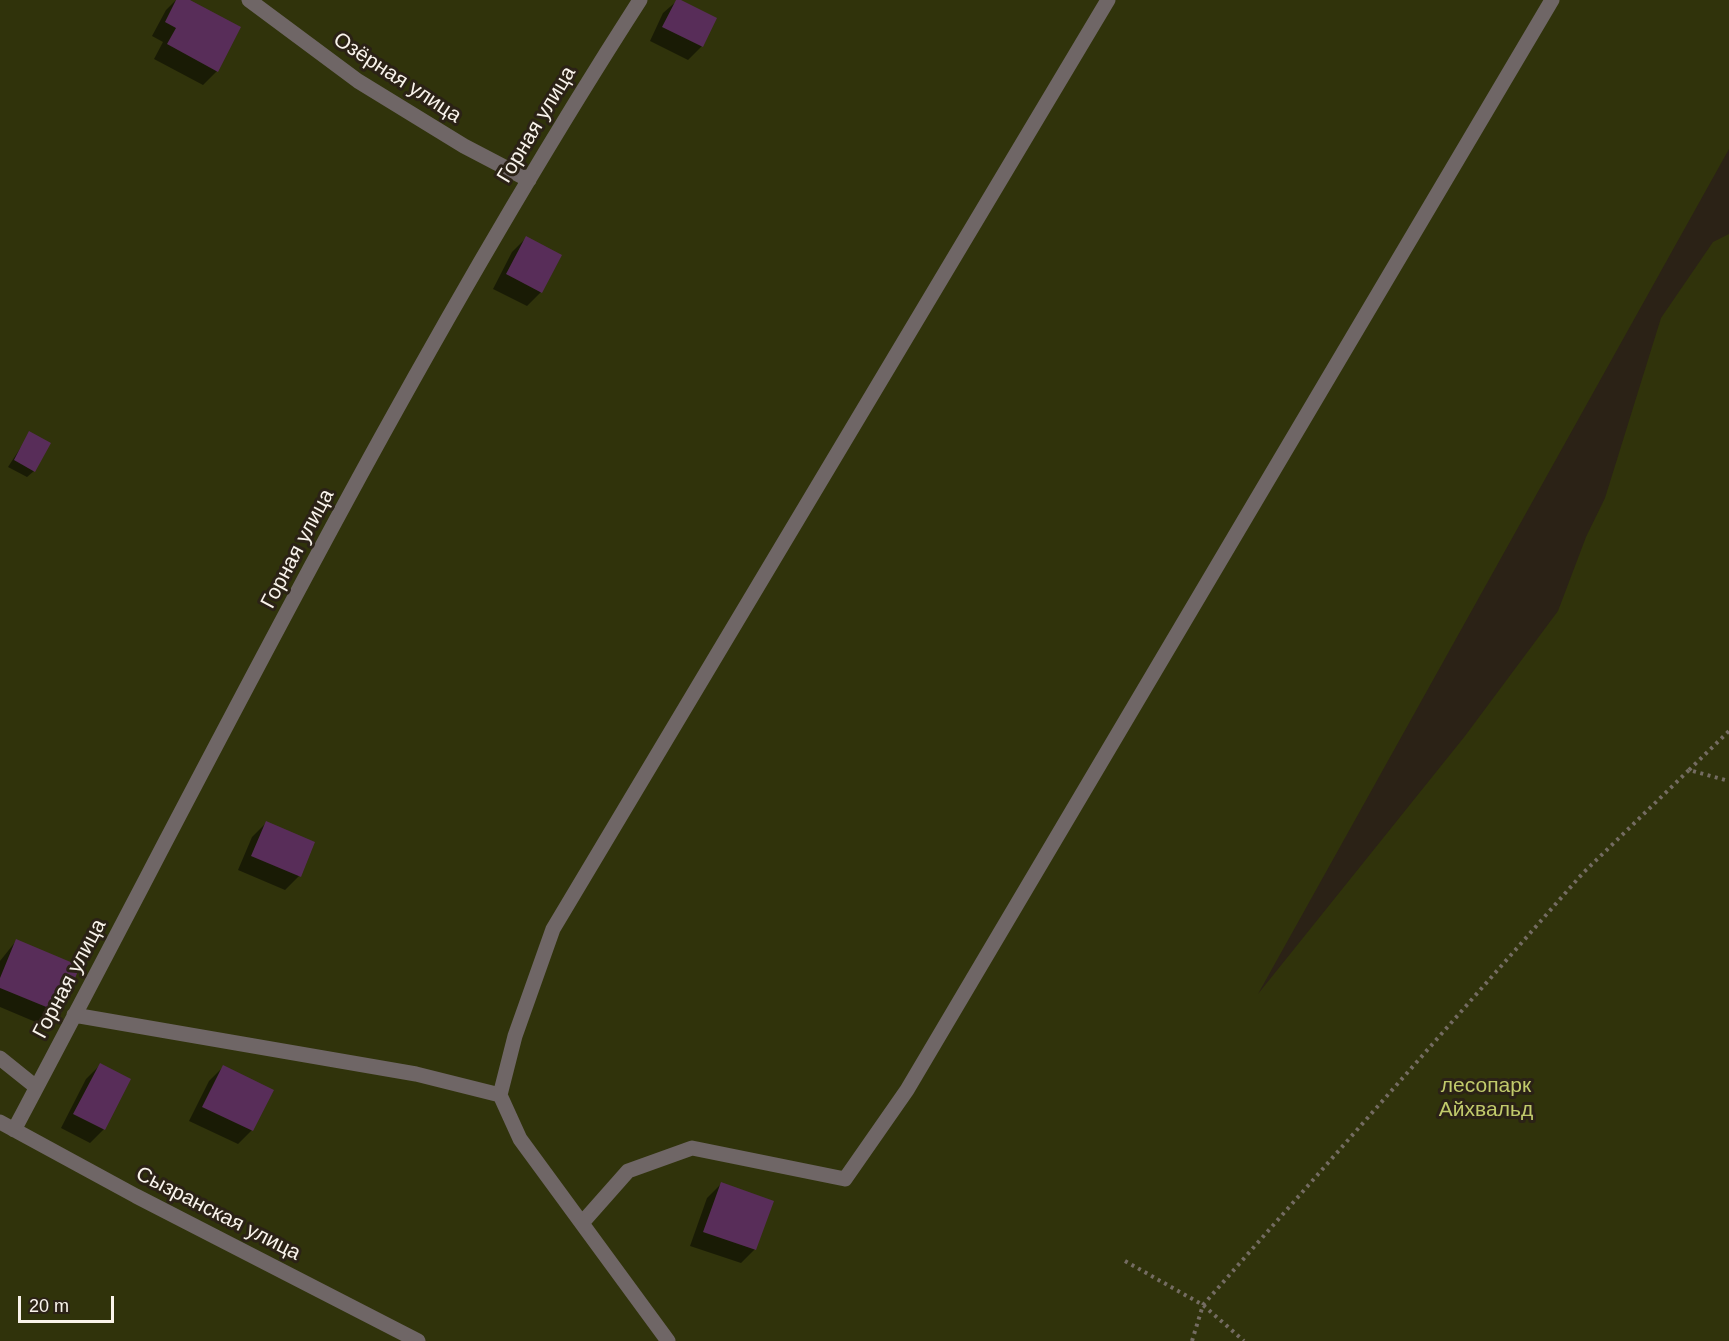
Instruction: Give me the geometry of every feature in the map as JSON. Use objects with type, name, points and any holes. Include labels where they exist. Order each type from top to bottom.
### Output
[{"type":"street","name":"Озёрная улица","points":[[249,0],[358,81],[464,146],[529,180]]},
{"type":"street","name":"Горная улица","points":[[7,1126],[36,1087],[433,341],[640,0]]},
{"type":"street","points":[[668,1341],[520,1139],[500,1095],[515,1036],[553,929],[1108,0]]},
{"type":"street","points":[[582,1222],[628,1171],[692,1148],[845,1179],[907,1090],[1552,0]]},
{"type":"street","points":[[74,1015],[416,1074],[500,1095]]},
{"type":"street","points":[[0,1058],[36,1087]]},
{"type":"street","name":"Сызранская улица","points":[[7,1126],[418,1341]]},
{"type":"path","points":[[1192,1341],[1203,1305],[1583,873],[1729,731]]},
{"type":"path","points":[[1689,770],[1729,780]]},
{"type":"path","points":[[1125,1261],[1203,1305],[1244,1341]]},
{"type":"green space","name":"лесопарк Айхвальд","points":[[0,0],[1729,0],[1729,149],[1258,994],[1465,736],[1558,611],[1586,537],[1605,498],[1661,318],[1713,242],[1729,234],[1729,1341],[0,1341]]},
{"type":"building","points":[[176,0],[190,0],[241,27],[218,72],[167,44],[176,28],[165,22]]},
{"type":"building","points":[[676,0],[681,0],[717,18],[703,47],[662,27]]},
{"type":"building","points":[[526,236],[562,255],[542,293],[506,274]]},
{"type":"building","points":[[29,431],[51,443],[35,472],[14,460]]},
{"type":"building","points":[[266,821],[315,842],[301,877],[251,856]]},
{"type":"building","points":[[16,939],[80,966],[61,1013],[0,988],[0,978]]},
{"type":"building","points":[[100,1063],[131,1079],[105,1130],[73,1114]]},
{"type":"building","points":[[223,1065],[274,1090],[253,1131],[202,1107]]},
{"type":"building","points":[[721,1182],[774,1201],[756,1250],[703,1232]]}]
